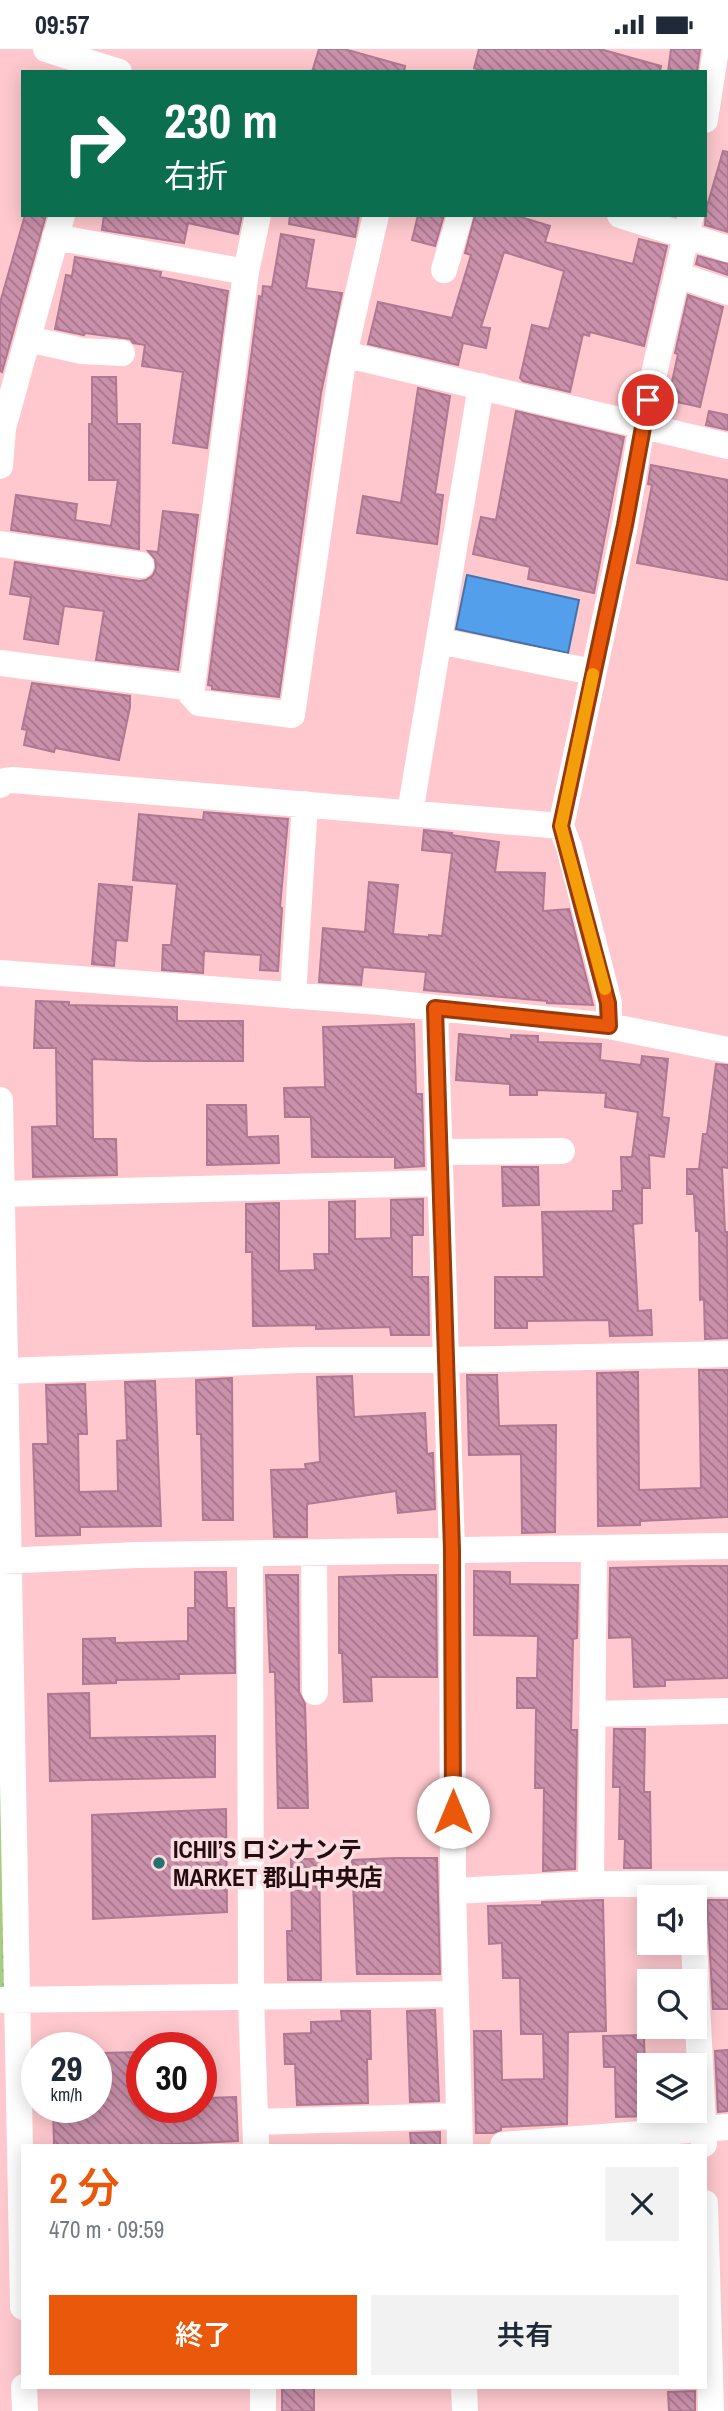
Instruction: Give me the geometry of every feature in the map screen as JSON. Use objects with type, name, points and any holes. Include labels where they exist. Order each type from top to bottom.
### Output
[{"type":"street","points":[[46,49],[108,70]]},
{"type":"street","points":[[707,107],[716,49]]},
{"type":"street","points":[[191,694],[246,272],[258,217]]},
{"type":"street","points":[[0,663],[185,687],[199,703],[292,715],[344,354],[376,217]]},
{"type":"street","points":[[444,270],[459,217]]},
{"type":"street","points":[[634,217],[690,225],[728,249]]},
{"type":"street","points":[[609,1026],[608,1003],[561,826],[625,525],[642,425],[690,225]]},
{"type":"street","points":[[0,466],[1,427],[59,226],[246,272]]},
{"type":"street","points":[[678,275],[728,292]]},
{"type":"street","points":[[28,339],[82,351],[122,353]]},
{"type":"street","points":[[344,354],[728,446]]},
{"type":"street","points":[[410,813],[481,386]]},
{"type":"street","points":[[0,544],[141,565]]},
{"type":"street","points":[[439,641],[593,672]]},
{"type":"street","points":[[0,785],[13,780],[561,826]]},
{"type":"street","points":[[293,996],[305,804]]},
{"type":"street","points":[[0,973],[435,1008],[609,1026],[728,1050]]},
{"type":"street","points":[[435,1008],[452,1550],[453,1891],[460,2144]]},
{"type":"street","points":[[0,1100],[7,1371],[4,1561],[8,2000],[21,2266]]},
{"type":"street","points":[[440,1152],[562,1151]]},
{"type":"street","points":[[2,1194],[440,1183]]},
{"type":"street","points":[[7,1371],[300,1360],[728,1354]]},
{"type":"street","points":[[4,1561],[138,1555],[728,1546]]},
{"type":"street","points":[[591,1884],[594,1548]]},
{"type":"street","points":[[314,1553],[315,1692]]},
{"type":"street","points":[[250,1555],[251,1998],[255,2134],[459,2116]]},
{"type":"street","points":[[592,1714],[728,1711]]},
{"type":"street","points":[[453,1891],[591,1884],[637,1887]]},
{"type":"street","points":[[707,1888],[728,1884]]},
{"type":"street","points":[[522,2144],[712,2134],[695,1955]]},
{"type":"street","points":[[8,2000],[455,1994]]},
{"type":"street","points":[[707,2240],[714,2371],[711,2411]]},
{"type":"street","points":[[24,2389],[25,2411]]},
{"type":"street","points":[[263,2389],[263,2411]]},
{"type":"green space","points":[[0,1579],[8,1989],[0,1989]]},
{"type":"water","points":[[467,575],[579,600],[568,653],[456,629]]},
{"type":"building","points":[[319,49],[344,49],[405,66],[404,70],[313,70]]},
{"type":"building","points":[[479,49],[600,49],[661,66],[660,70],[474,68]]},
{"type":"building","points":[[671,49],[700,49],[697,70],[668,70]]},
{"type":"building","points":[[723,151],[728,152],[728,232],[705,225],[707,207]]},
{"type":"building","points":[[24,217],[45,217],[2,372],[0,303]]},
{"type":"building","points":[[104,217],[242,217],[238,234],[188,223],[184,243],[102,230]]},
{"type":"building","points":[[290,217],[359,217],[355,237],[289,224]]},
{"type":"building","points":[[418,217],[443,217],[435,246],[412,240]]},
{"type":"building","points":[[474,217],[521,217],[550,226],[545,242],[633,264],[639,239],[667,246],[644,346],[590,332],[589,336],[583,334],[570,392],[520,378],[532,325],[549,329],[564,271],[504,252],[481,327],[490,328],[486,348],[463,343],[458,365],[368,344],[378,302],[452,318],[471,255],[465,253]]},
{"type":"building","points":[[281,234],[314,240],[306,288],[342,293],[321,393],[279,697],[212,689],[212,686],[208,685],[259,296],[262,297],[263,286],[272,287]]},
{"type":"building","points":[[698,256],[728,264],[728,275],[696,264]]},
{"type":"building","points":[[75,257],[161,272],[160,277],[228,291],[207,448],[173,443],[183,372],[142,366],[145,345],[133,343],[130,339],[84,335],[55,329],[66,275],[72,276]]},
{"type":"building","points":[[688,295],[723,307],[700,407],[668,400]]},
{"type":"building","points":[[92,377],[116,377],[117,424],[140,424],[139,549],[11,530],[16,495],[77,504],[75,520],[111,526],[118,480],[89,480]]},
{"type":"building","points":[[418,388],[450,396],[435,494],[443,495],[437,544],[357,533],[363,496],[401,503]]},
{"type":"building","points":[[516,411],[624,437],[594,593],[528,579],[530,567],[473,554],[481,517],[496,520]]},
{"type":"building","points":[[709,411],[728,415],[728,430],[706,425]]},
{"type":"building","points":[[651,465],[728,480],[728,580],[637,563],[652,485],[648,484]]},
{"type":"building","points":[[163,511],[198,515],[178,670],[96,660],[104,611],[64,606],[58,644],[24,639],[31,597],[10,594],[15,562],[146,580],[153,575],[156,568],[155,559],[148,551],[158,552]]},
{"type":"building","points":[[32,683],[130,696],[119,760],[55,748],[54,752],[24,745],[27,730],[22,729]]},
{"type":"building","points":[[204,812],[288,819],[280,907],[278,971],[260,970],[261,955],[204,951],[203,973],[162,970],[163,945],[171,945],[177,884],[133,880],[139,814],[203,820]]},
{"type":"building","points":[[424,830],[499,842],[495,872],[545,873],[543,911],[569,909],[593,1005],[424,990],[426,972],[363,967],[361,985],[319,982],[323,928],[365,932],[369,882],[398,885],[393,934],[442,936],[452,853],[422,850]]},
{"type":"building","points":[[99,884],[132,887],[127,941],[116,940],[114,966],[92,964]]},
{"type":"building","points":[[36,1001],[69,1002],[69,1005],[177,1007],[177,1021],[243,1021],[243,1061],[92,1059],[93,1139],[116,1139],[117,1175],[33,1177],[32,1127],[57,1126],[56,1048],[34,1048]]},
{"type":"building","points":[[414,1024],[416,1094],[422,1094],[424,1166],[395,1168],[395,1157],[312,1157],[311,1117],[285,1117],[284,1088],[325,1087],[323,1027]]},
{"type":"building","points":[[459,1034],[511,1039],[511,1035],[538,1036],[538,1042],[601,1044],[600,1060],[641,1065],[642,1056],[668,1059],[662,1117],[669,1118],[664,1157],[649,1155],[650,1188],[642,1188],[642,1223],[633,1224],[638,1311],[651,1310],[652,1335],[610,1336],[609,1320],[527,1321],[527,1328],[495,1328],[495,1277],[544,1277],[542,1212],[613,1211],[613,1191],[622,1191],[621,1157],[632,1157],[638,1112],[605,1107],[606,1093],[537,1090],[537,1095],[510,1095],[510,1084],[456,1080]]},
{"type":"building","points":[[716,1064],[728,1065],[728,1168],[722,1167],[727,1232],[728,1338],[705,1339],[704,1299],[700,1300],[699,1231],[696,1231],[694,1194],[687,1194],[687,1169],[699,1169],[703,1134],[707,1134]]},
{"type":"building","points":[[207,1105],[246,1105],[247,1137],[278,1136],[279,1163],[207,1165]]},
{"type":"building","points":[[502,1167],[538,1167],[539,1205],[503,1206]]},
{"type":"building","points":[[423,1199],[423,1235],[412,1235],[412,1277],[428,1277],[429,1335],[391,1335],[390,1327],[316,1329],[316,1325],[253,1326],[252,1252],[246,1252],[246,1204],[279,1203],[279,1271],[315,1270],[314,1254],[329,1254],[329,1202],[355,1201],[355,1239],[391,1238],[391,1200]]},
{"type":"building","points":[[699,1370],[728,1370],[728,1517],[598,1526],[597,1373],[638,1372],[639,1490],[701,1488]]},
{"type":"building","points":[[467,1375],[497,1375],[499,1426],[556,1425],[555,1532],[522,1533],[521,1454],[469,1455]]},
{"type":"building","points":[[352,1376],[354,1417],[425,1413],[427,1454],[433,1453],[435,1509],[398,1513],[396,1491],[307,1504],[307,1537],[274,1537],[271,1470],[306,1469],[305,1464],[320,1462],[317,1377]]},
{"type":"building","points":[[232,1378],[233,1520],[203,1520],[201,1434],[197,1434],[196,1380]]},
{"type":"building","points":[[155,1381],[161,1526],[80,1527],[80,1535],[36,1536],[33,1444],[48,1444],[46,1385],[85,1384],[87,1434],[78,1434],[79,1492],[118,1491],[117,1441],[127,1440],[125,1382]]},
{"type":"building","points":[[728,1566],[728,1678],[665,1680],[665,1686],[634,1687],[632,1637],[609,1638],[610,1568]]},
{"type":"building","points":[[474,1571],[510,1572],[510,1584],[578,1585],[577,1638],[573,1639],[571,1730],[577,1730],[575,1869],[543,1871],[544,1788],[535,1788],[536,1708],[517,1708],[517,1678],[537,1678],[538,1636],[474,1635]]},
{"type":"building","points":[[195,1572],[226,1572],[227,1608],[234,1608],[235,1673],[179,1674],[179,1679],[116,1680],[116,1683],[83,1684],[83,1639],[115,1638],[115,1643],[188,1641],[188,1608],[195,1608]]},
{"type":"building","points":[[266,1575],[298,1575],[299,1692],[305,1704],[308,1808],[278,1808],[275,1672],[270,1672]]},
{"type":"building","points":[[436,1575],[437,1677],[371,1677],[372,1701],[344,1702],[342,1653],[339,1653],[339,1577]]},
{"type":"building","points":[[89,1693],[90,1738],[215,1736],[215,1777],[50,1781],[48,1694]]},
{"type":"building","points":[[614,1729],[645,1729],[644,1792],[650,1792],[651,1868],[624,1868],[625,1839],[619,1839],[620,1787],[613,1787]]},
{"type":"building","name":"ICHII’S ロシナンテ MARKET 郡山中央店","points":[[226,1809],[227,1912],[93,1919],[92,1815]]},
{"type":"building","points":[[437,1858],[440,1974],[357,1974],[352,1860]]},
{"type":"building","points":[[291,1859],[319,1859],[321,1980],[288,1980],[287,1931],[292,1931]]},
{"type":"building","points":[[603,1900],[606,2031],[568,2032],[567,2124],[501,2127],[501,2130],[493,2133],[476,2133],[474,2031],[501,2031],[502,2080],[544,2079],[543,2034],[521,2034],[520,1978],[503,1978],[502,1943],[489,1944],[488,1906]]},
{"type":"building","points":[[707,1900],[728,1900],[728,2009],[713,2009]]},
{"type":"building","points":[[435,2010],[439,2101],[410,2102],[407,2011]]},
{"type":"building","points":[[341,2011],[370,2011],[368,2103],[297,2105],[295,2064],[285,2064],[284,2034],[311,2033],[311,2022],[342,2021]]},
{"type":"building","points":[[637,2035],[637,2039],[644,2039],[644,2053],[637,2053],[637,2116],[616,2117],[615,2067],[604,2067],[603,2036]]},
{"type":"building","points":[[728,2050],[728,2111],[718,2112],[715,2051]]},
{"type":"building","points":[[126,2052],[126,2123],[217,2123],[217,2098],[236,2097],[238,2141],[54,2144],[53,2123],[112,2123],[112,2053]]},
{"type":"building","points":[[440,2132],[440,2144],[411,2144],[410,2133]]},
{"type":"building","points":[[282,2389],[314,2389],[314,2411],[282,2411]]},
{"type":"building","points":[[695,2391],[695,2411],[669,2411],[668,2392]]},
{"type":"slow traffic","points":[[593,674],[561,826],[569,847],[605,989]]},
{"type":"place","name":"ICHII’S ロシナンテ MARKET 郡山中央店","points":[[159,1863]]},
{"type":"route","points":[[453,1812],[452,1550],[435,1008],[609,1026],[608,1003],[569,847],[561,826],[625,525],[648,400]]}]
